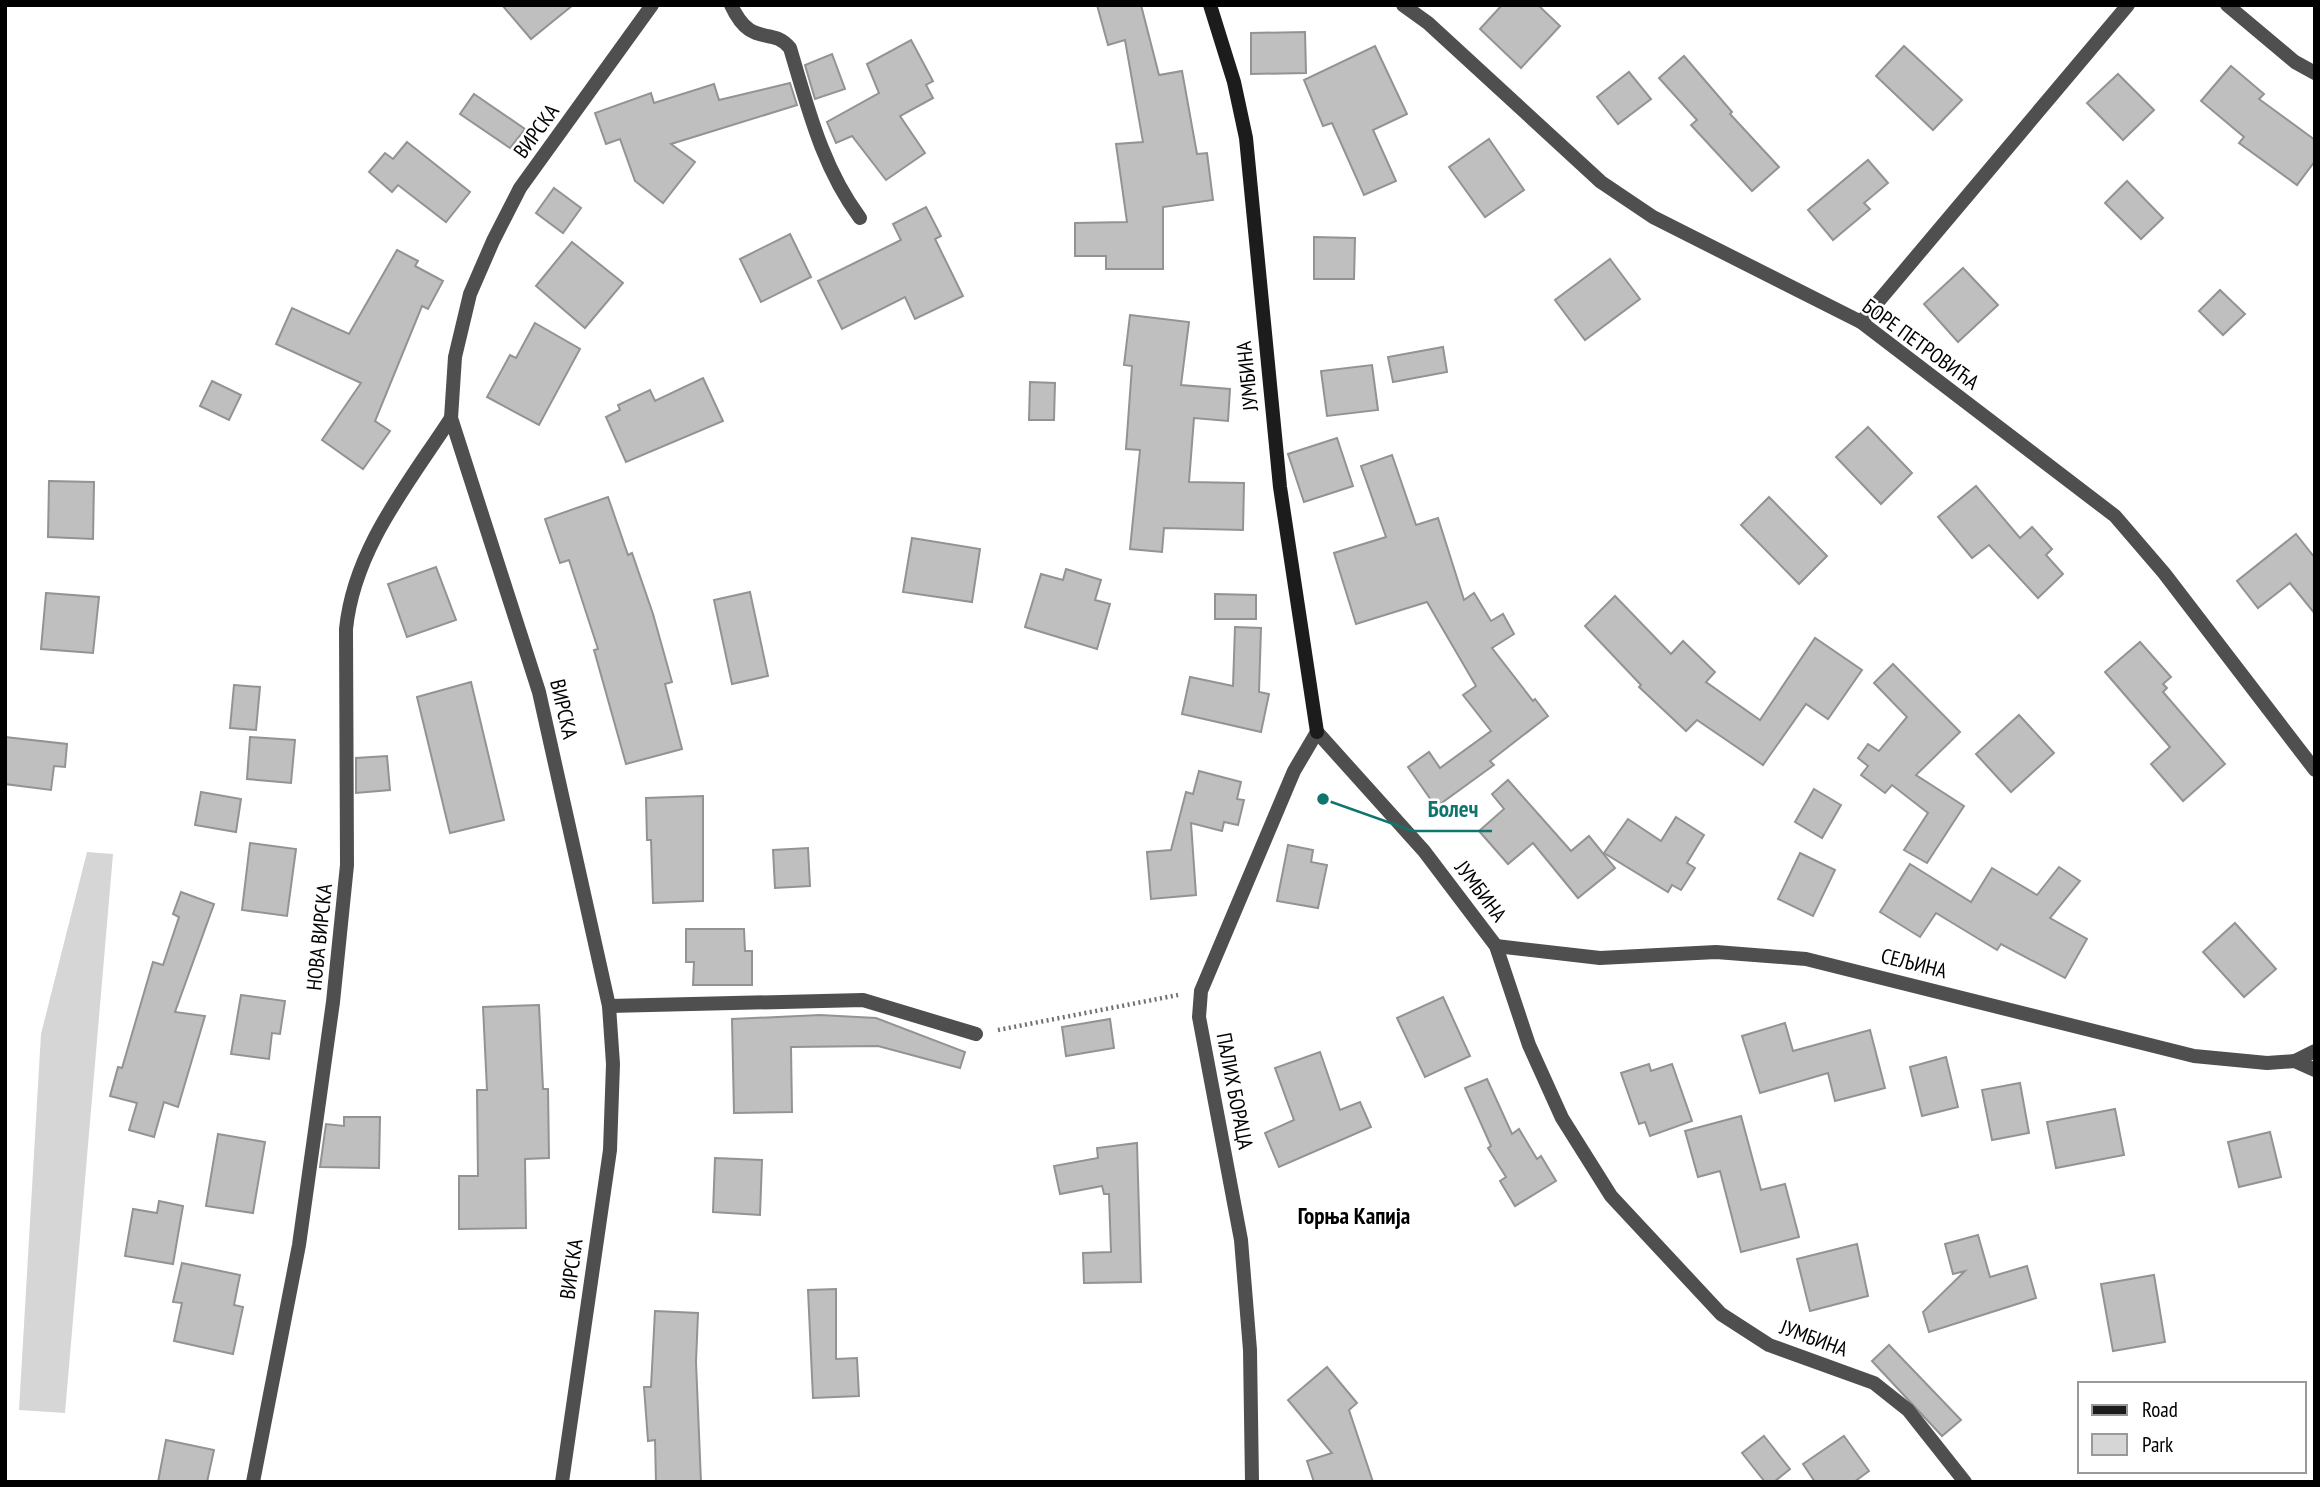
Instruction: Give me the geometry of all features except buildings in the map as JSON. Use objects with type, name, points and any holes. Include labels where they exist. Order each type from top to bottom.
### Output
[{"type":"street","name":"ВИРСКА","points":[[562,1482],[610,1150],[613,1064],[609,1006],[539,692],[451,418],[455,356],[470,294],[494,241],[520,188],[652,5]]},
{"type":"street","points":[[731,5],[745,29],[758,36],[777,38],[790,48],[819,146],[847,201],[860,218]]},
{"type":"street","name":"ЈУМБИНА","points":[[1210,5],[1234,82],[1246,138],[1280,487],[1317,732],[1424,851],[1496,946],[1529,1045],[1562,1118],[1611,1196],[1721,1314],[1769,1345],[1874,1383],[1908,1410],[1965,1482]]},
{"type":"street","name":"БОРЕ ПЕТРОВИЋА","points":[[1403,5],[1428,23],[1601,182],[1653,217],[1861,322],[2115,516],[2156,563],[2315,770]]},
{"type":"street","points":[[1861,322],[2128,5]]},
{"type":"street","points":[[2227,5],[2295,62],[2315,73]]},
{"type":"street","name":"НОВА ВИРСКА","points":[[253,1482],[299,1245],[334,988],[347,865],[346,629],[349,599],[358,572],[386,516],[451,418]]},
{"type":"street","name":"ПАЛИХ БОРАЦА","points":[[1252,1482],[1250,1350],[1241,1240],[1199,1017],[1201,991],[1294,771],[1317,732]]},
{"type":"street","name":"СЕЉИНА","points":[[1496,946],[1600,958],[1716,952],[1806,959],[2194,1056],[2267,1063],[2295,1061],[2315,1070]]},
{"type":"street","points":[[609,1006],[863,1000],[976,1034]]},
{"type":"street","points":[[2295,1061],[2315,1051]]},
{"type":"path","points":[[976,1034],[1201,991]]},
{"type":"green space","points":[[87,852],[113,854],[65,1413],[19,1410],[41,1034]]},
{"type":"place","name":"Болеч","points":[[1323,799]]},
{"type":"district","name":"Горња Капија","points":[[1354,1215]]}]
